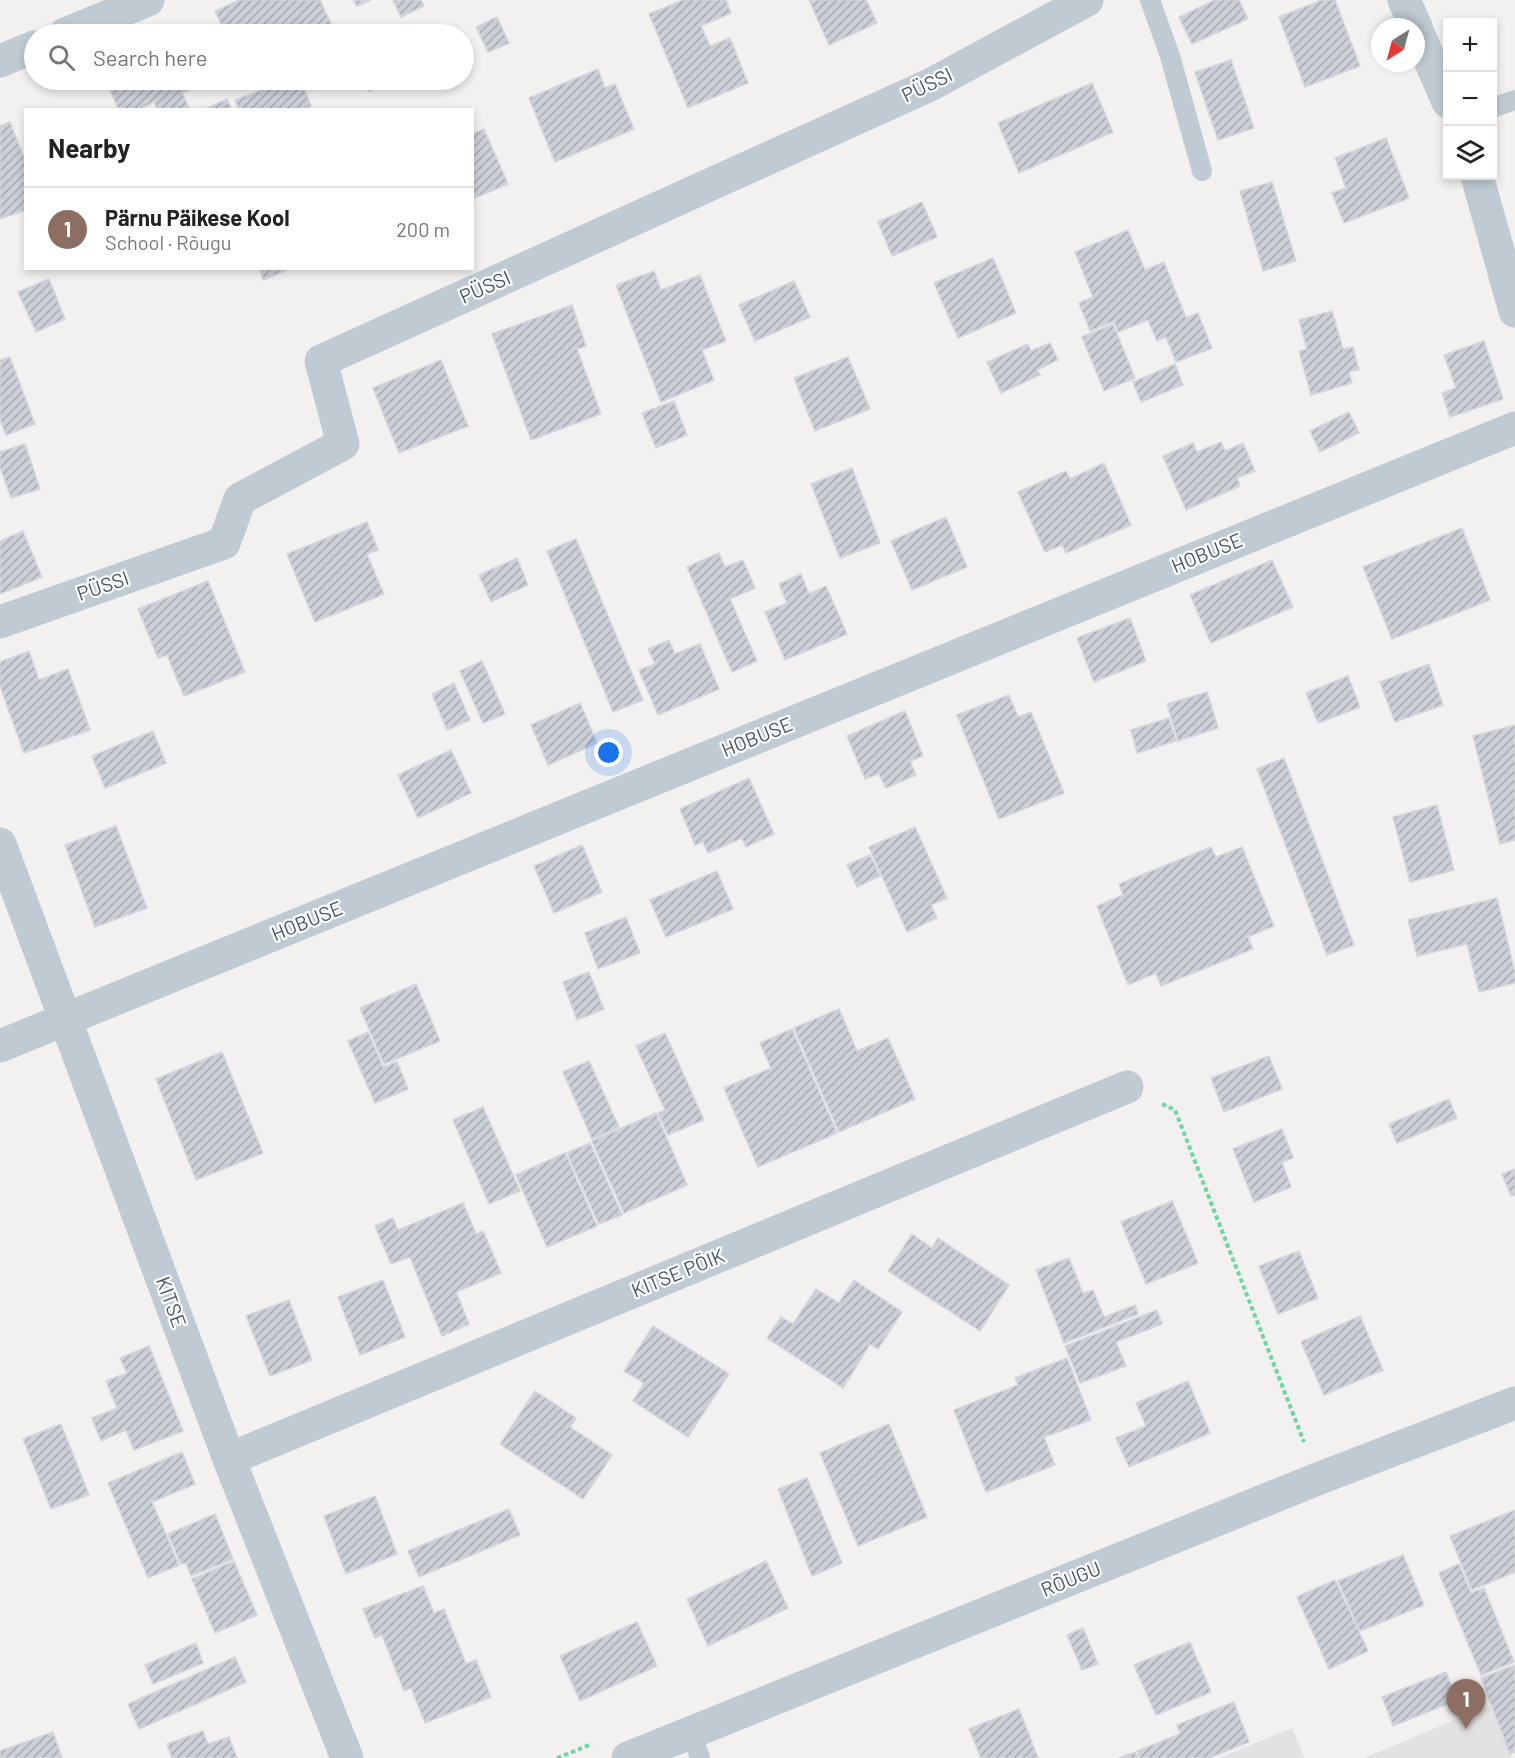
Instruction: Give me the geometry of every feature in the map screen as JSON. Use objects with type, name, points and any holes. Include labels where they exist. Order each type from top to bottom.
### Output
[{"type":"street","points":[[89,24],[148,0]]},
{"type":"street","name":"PÜSSI","points":[[0,622],[224,543],[240,499],[342,444],[321,361],[930,85],[1087,0]]},
{"type":"street","points":[[1404,0],[1412,18]]},
{"type":"street","points":[[1425,48],[1443,90]]},
{"type":"street","points":[[0,61],[24,51]]},
{"type":"street","points":[[1478,180],[1515,311]]},
{"type":"street","name":"HOBUSE","points":[[0,1046],[1515,428]]},
{"type":"street","name":"KITSE","points":[[0,844],[229,1459],[347,1758]]},
{"type":"street","name":"KITSE PÕIK","points":[[229,1459],[1127,1087]]},
{"type":"street","name":"RÕUGU","points":[[628,1758],[696,1745],[1320,1478],[1515,1403]]},
{"type":"lane","points":[[1150,0],[1170,56],[1202,171]]},
{"type":"lane","points":[[1497,106],[1515,100]]},
{"type":"path","points":[[1127,1087],[1175,1110],[1320,1478]]},
{"type":"shaded area","points":[[1490,1705],[1512,1758],[1364,1758]]},
{"type":"shaded area","points":[[1292,1728],[1305,1758],[1219,1758]]},
{"type":"building","points":[[239,0],[320,0],[331,24],[221,24],[215,11]]},
{"type":"building","points":[[353,0],[371,0],[357,6]]},
{"type":"building","points":[[393,0],[421,0],[424,6],[401,17]]},
{"type":"building","points":[[683,0],[726,0],[731,13],[701,26],[710,46],[730,38],[748,83],[688,108],[649,14]]},
{"type":"building","points":[[809,0],[866,0],[877,23],[829,45]]},
{"type":"building","points":[[1215,0],[1239,0],[1248,19],[1192,44],[1179,17]]},
{"type":"building","points":[[1322,0],[1335,0],[1360,66],[1305,87],[1279,17]]},
{"type":"building","points":[[497,17],[509,43],[488,52],[476,27]]},
{"type":"building","points":[[1231,60],[1254,128],[1218,140],[1195,72]]},
{"type":"building","points":[[598,69],[605,88],[615,84],[634,129],[555,162],[529,98]]},
{"type":"building","points":[[1092,83],[1113,132],[1019,173],[998,123]]},
{"type":"building","points":[[110,90],[189,90],[182,93],[189,108],[157,108],[154,102],[142,108],[118,108]]},
{"type":"building","points":[[262,90],[305,90],[311,106],[306,108],[238,108],[235,100]]},
{"type":"building","points":[[227,99],[231,108],[207,108]]},
{"type":"building","points":[[10,122],[24,158],[24,211],[0,219],[0,126]]},
{"type":"building","points":[[484,129],[508,184],[474,198],[474,133]]},
{"type":"building","points":[[1386,138],[1409,198],[1344,223],[1332,193],[1346,188],[1335,158]]},
{"type":"building","points":[[1272,182],[1296,261],[1263,271],[1240,191]]},
{"type":"building","points":[[922,202],[937,237],[892,256],[878,222]]},
{"type":"building","points":[[1128,230],[1145,270],[1164,262],[1186,318],[1198,313],[1212,348],[1176,362],[1166,337],[1157,341],[1148,320],[1118,332],[1114,321],[1090,331],[1079,303],[1093,297],[1075,252]]},
{"type":"building","points":[[993,258],[1016,313],[958,338],[934,283]]},
{"type":"building","points":[[260,270],[287,270],[263,280]]},
{"type":"building","points":[[654,271],[661,290],[700,275],[726,341],[702,350],[714,380],[661,402],[616,285]]},
{"type":"building","points":[[49,279],[65,319],[36,332],[18,292]]},
{"type":"building","points":[[794,281],[810,317],[755,341],[739,305]]},
{"type":"building","points":[[572,305],[586,346],[577,349],[601,414],[531,440],[492,334]]},
{"type":"building","points":[[1332,311],[1343,349],[1353,347],[1359,370],[1349,372],[1352,383],[1311,395],[1299,351],[1307,349],[1299,320]]},
{"type":"building","points":[[1113,324],[1135,378],[1104,391],[1082,337]]},
{"type":"building","points":[[1484,341],[1503,399],[1450,417],[1442,393],[1456,388],[1444,355]]},
{"type":"building","points":[[1050,343],[1058,360],[1037,370],[1040,375],[1001,393],[987,362],[1028,344],[1031,351]]},
{"type":"building","points":[[10,357],[35,424],[6,435],[0,420],[0,360]]},
{"type":"building","points":[[848,357],[870,409],[815,431],[794,378]]},
{"type":"building","points":[[441,360],[468,426],[399,453],[373,388]]},
{"type":"building","points":[[1175,364],[1183,385],[1141,402],[1133,382]]},
{"type":"building","points":[[674,401],[687,435],[656,448],[642,413]]},
{"type":"building","points":[[1349,412],[1359,433],[1320,452],[1310,431]]},
{"type":"building","points":[[1221,442],[1225,451],[1243,443],[1255,471],[1237,478],[1240,486],[1186,510],[1163,456],[1193,443],[1197,452]]},
{"type":"building","points":[[25,444],[40,489],[11,498],[0,467],[0,452]]},
{"type":"building","points":[[1104,463],[1131,525],[1066,553],[1062,545],[1045,552],[1018,492],[1066,471],[1070,479]]},
{"type":"building","points":[[852,468],[880,543],[840,558],[811,484]]},
{"type":"building","points":[[946,517],[967,567],[912,590],[891,541]]},
{"type":"building","points":[[367,522],[378,550],[367,554],[384,594],[315,622],[287,554]]},
{"type":"building","points":[[1462,528],[1490,600],[1392,639],[1363,567]]},
{"type":"building","points":[[23,531],[42,577],[0,594],[0,541]]},
{"type":"building","points":[[576,539],[643,700],[613,712],[547,551]]},
{"type":"building","points":[[719,553],[725,567],[743,560],[755,588],[730,599],[757,661],[732,672],[687,567]]},
{"type":"building","points":[[517,558],[528,585],[491,602],[479,575]]},
{"type":"building","points":[[1272,560],[1293,607],[1211,643],[1190,595]]},
{"type":"building","points":[[801,574],[809,594],[826,586],[847,634],[785,660],[765,612],[787,603],[779,584]]},
{"type":"building","points":[[208,581],[245,672],[184,696],[167,655],[158,658],[138,609]]},
{"type":"building","points":[[1130,618],[1146,661],[1094,682],[1077,638]]},
{"type":"building","points":[[669,640],[675,654],[700,644],[719,689],[658,715],[639,670],[655,664],[648,649]]},
{"type":"building","points":[[29,651],[39,680],[68,669],[90,730],[24,753],[0,686],[0,662]]},
{"type":"building","points":[[482,661],[505,714],[483,723],[460,671]]},
{"type":"building","points":[[1429,664],[1443,705],[1395,722],[1380,682]]},
{"type":"building","points":[[1348,676],[1360,707],[1318,723],[1306,693]]},
{"type":"building","points":[[454,683],[470,720],[447,730],[432,694]]},
{"type":"building","points":[[1207,692],[1218,728],[1178,741],[1167,704]]},
{"type":"building","points":[[1009,695],[1018,717],[1031,712],[1064,793],[999,819],[957,715]]},
{"type":"building","points":[[580,703],[597,743],[548,765],[531,725]]},
{"type":"building","points":[[905,711],[923,756],[910,761],[916,775],[886,788],[879,774],[865,779],[847,736]]},
{"type":"building","points":[[1169,718],[1176,741],[1137,753],[1131,730]]},
{"type":"building","points":[[1515,725],[1515,840],[1500,844],[1473,736]]},
{"type":"building","points":[[153,731],[166,763],[105,788],[92,756]]},
{"type":"building","points":[[451,750],[471,793],[418,818],[398,775]]},
{"type":"building","points":[[1284,758],[1354,945],[1327,955],[1257,769]]},
{"type":"building","points":[[749,778],[774,834],[746,847],[742,838],[708,853],[703,842],[695,845],[680,809]]},
{"type":"building","points":[[1437,805],[1454,870],[1410,882],[1393,817]]},
{"type":"building","points":[[116,826],[147,908],[95,927],[65,845]]},
{"type":"building","points":[[915,827],[947,898],[931,905],[937,918],[907,932],[869,847]]},
{"type":"building","points":[[582,845],[602,892],[554,913],[534,866]]},
{"type":"building","points":[[1211,847],[1216,857],[1242,847],[1274,926],[1248,937],[1253,949],[1161,986],[1156,973],[1128,985],[1097,906],[1123,895],[1119,884]]},
{"type":"building","points":[[870,855],[880,876],[857,887],[847,865]]},
{"type":"building","points":[[717,871],[733,909],[666,937],[650,900]]},
{"type":"building","points":[[1497,898],[1515,973],[1515,983],[1479,992],[1467,944],[1417,956],[1408,920]]},
{"type":"building","points":[[626,917],[640,953],[598,969],[585,933]]},
{"type":"building","points":[[589,972],[604,1009],[577,1020],[563,982]]},
{"type":"building","points":[[416,984],[440,1041],[384,1064],[360,1008]]},
{"type":"building","points":[[839,1009],[857,1051],[888,1038],[915,1099],[839,1132],[794,1028]]},
{"type":"building","points":[[792,1029],[837,1133],[758,1167],[724,1088],[771,1068],[760,1043]]},
{"type":"building","points":[[368,1032],[383,1067],[397,1062],[408,1089],[375,1103],[348,1041]]},
{"type":"building","points":[[665,1033],[704,1120],[668,1135],[658,1113],[665,1110],[636,1046]]},
{"type":"building","points":[[222,1052],[263,1153],[196,1180],[156,1079]]},
{"type":"building","points":[[1269,1056],[1282,1089],[1224,1112],[1211,1078]]},
{"type":"building","points":[[589,1061],[619,1127],[592,1139],[563,1072]]},
{"type":"building","points":[[1449,1099],[1457,1118],[1397,1143],[1389,1124]]},
{"type":"building","points":[[483,1107],[520,1191],[489,1204],[453,1120]]},
{"type":"building","points":[[656,1113],[687,1185],[624,1213],[592,1141]]},
{"type":"building","points":[[1282,1129],[1293,1158],[1282,1162],[1291,1187],[1254,1202],[1233,1149]]},
{"type":"building","points":[[590,1143],[622,1215],[599,1224],[567,1153]]},
{"type":"building","points":[[565,1153],[597,1226],[547,1247],[516,1175]]},
{"type":"building","points":[[1515,1169],[1515,1195],[1511,1196],[1502,1174]]},
{"type":"building","points":[[1172,1201],[1198,1263],[1146,1284],[1121,1222]]},
{"type":"building","points":[[463,1203],[476,1234],[483,1231],[501,1273],[456,1292],[469,1324],[442,1336],[410,1257],[391,1264],[375,1226],[393,1218],[398,1230]]},
{"type":"building","points":[[912,1234],[932,1248],[938,1238],[1009,1285],[980,1331],[888,1271]]},
{"type":"building","points":[[1299,1251],[1318,1298],[1278,1314],[1259,1266]]},
{"type":"building","points":[[1069,1258],[1083,1293],[1093,1290],[1104,1317],[1135,1305],[1138,1314],[1064,1343],[1036,1270]]},
{"type":"building","points":[[383,1280],[405,1337],[360,1355],[338,1297]]},
{"type":"building","points":[[854,1280],[902,1312],[878,1349],[870,1344],[843,1388],[767,1338],[781,1317],[793,1324],[816,1289],[839,1303]]},
{"type":"building","points":[[289,1300],[312,1360],[270,1376],[246,1316]]},
{"type":"building","points":[[1157,1310],[1162,1324],[1116,1342],[1126,1366],[1080,1383],[1065,1346]]},
{"type":"building","points":[[1360,1316],[1383,1370],[1324,1395],[1301,1342]]},
{"type":"building","points":[[653,1326],[729,1374],[688,1437],[633,1401],[644,1383],[624,1371]]},
{"type":"building","points":[[149,1346],[183,1431],[134,1450],[126,1430],[101,1441],[92,1418],[117,1408],[106,1381],[127,1373],[120,1358]]},
{"type":"building","points":[[1067,1358],[1091,1420],[1044,1437],[1055,1465],[986,1492],[954,1410],[1018,1385],[1015,1378]]},
{"type":"building","points":[[1188,1381],[1210,1433],[1129,1467],[1116,1438],[1146,1426],[1136,1403]]},
{"type":"building","points":[[535,1391],[576,1418],[570,1427],[612,1455],[583,1499],[500,1444]]},
{"type":"building","points":[[61,1424],[89,1495],[51,1509],[23,1439]]},
{"type":"building","points":[[889,1424],[927,1517],[858,1546],[820,1453]]},
{"type":"building","points":[[182,1452],[195,1484],[152,1502],[179,1565],[148,1578],[108,1483]]},
{"type":"building","points":[[807,1478],[842,1563],[812,1576],[778,1489]]},
{"type":"building","points":[[375,1496],[397,1554],[346,1574],[324,1516]]},
{"type":"building","points":[[509,1509],[520,1535],[419,1577],[408,1551]]},
{"type":"building","points":[[1515,1510],[1515,1572],[1472,1590],[1450,1536]]},
{"type":"building","points":[[215,1514],[233,1559],[191,1576],[186,1563],[181,1564],[168,1534]]},
{"type":"building","points":[[1403,1555],[1424,1605],[1360,1631],[1338,1581]]},
{"type":"building","points":[[234,1561],[257,1615],[215,1633],[192,1579]]},
{"type":"building","points":[[766,1561],[788,1608],[708,1646],[687,1599]]},
{"type":"building","points":[[1459,1564],[1471,1593],[1484,1588],[1514,1662],[1481,1675],[1439,1573]]},
{"type":"building","points":[[1335,1580],[1368,1651],[1329,1669],[1297,1597]]},
{"type":"building","points":[[423,1586],[434,1613],[444,1609],[466,1664],[476,1660],[491,1697],[425,1723],[411,1688],[404,1691],[382,1635],[375,1638],[363,1609]]},
{"type":"building","points":[[637,1622],[657,1666],[580,1701],[560,1656]]},
{"type":"building","points":[[1083,1628],[1098,1664],[1082,1670],[1067,1635]]},
{"type":"building","points":[[1190,1642],[1211,1692],[1156,1715],[1134,1665]]},
{"type":"building","points":[[196,1643],[203,1663],[153,1684],[145,1665]]},
{"type":"building","points":[[235,1657],[246,1682],[139,1729],[128,1704]]},
{"type":"building","points":[[1515,1665],[1515,1752],[1510,1754],[1481,1678]]},
{"type":"building","points":[[1446,1672],[1457,1700],[1393,1726],[1382,1697]]},
{"type":"building","points":[[1234,1702],[1249,1742],[1209,1758],[1140,1758],[1137,1751],[1180,1734],[1177,1725]]},
{"type":"building","points":[[1019,1709],[1038,1758],[981,1758],[969,1729]]},
{"type":"building","points":[[203,1731],[208,1744],[229,1737],[237,1758],[172,1758],[167,1744]]},
{"type":"building","points":[[53,1732],[62,1758],[0,1758],[0,1751]]},
{"type":"building","points":[[1135,1752],[1138,1758],[1119,1758]]},
{"type":"place","name":"Pärnu Päikese Kool","points":[[1466,1729]]}]
